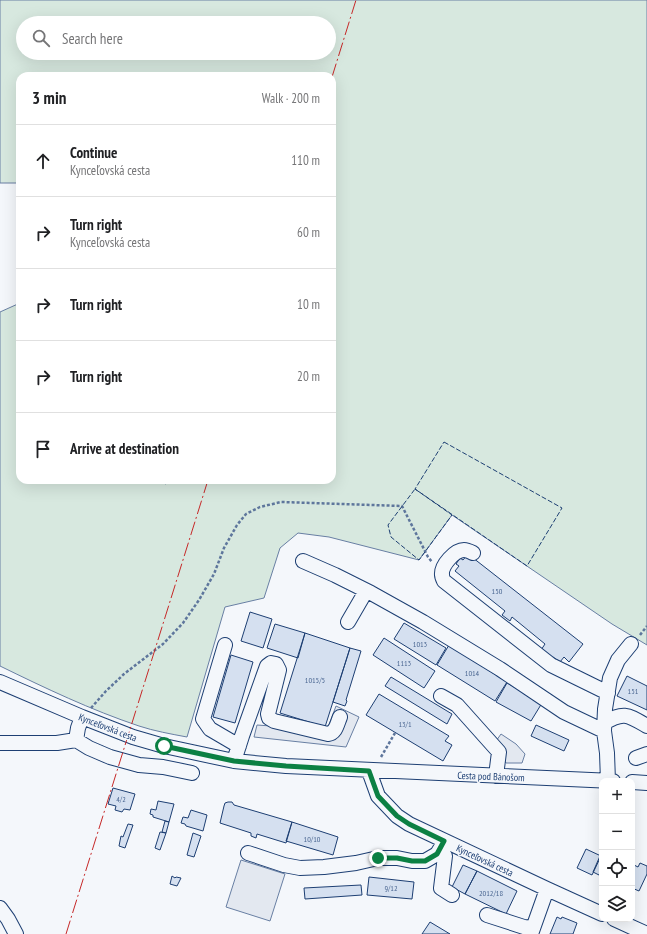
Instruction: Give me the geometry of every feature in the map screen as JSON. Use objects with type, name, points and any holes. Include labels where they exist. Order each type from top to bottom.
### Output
[{"type":"street","points":[[474,553],[466,550],[458,551],[450,558],[446,563],[442,574],[444,581],[550,665],[608,693]]},
{"type":"street","points":[[303,561],[335,575],[430,626],[500,669],[564,712],[604,727]]},
{"type":"street","points":[[348,622],[366,591]]},
{"type":"street","points":[[608,778],[604,727],[610,678],[618,660],[631,644]]},
{"type":"street","points":[[225,645],[203,719],[210,729],[239,746]]},
{"type":"street","points":[[234,761],[267,666],[271,663],[276,664],[279,670],[268,714],[269,718],[274,721],[332,734],[340,717]]},
{"type":"street","name":"Kynceľovská cesta","points":[[0,682],[133,737],[164,746],[234,761],[369,771],[378,796],[397,816],[442,846],[547,889],[599,913]]},
{"type":"street","points":[[441,696],[457,705],[499,752],[496,776]]},
{"type":"street","points":[[604,727],[612,718],[622,715],[631,717],[647,726]]},
{"type":"street","points":[[76,740],[82,717]]},
{"type":"street","points":[[0,743],[57,743],[76,740],[88,748],[110,757],[139,765],[164,767],[192,773]]},
{"type":"street","name":"Cesta pod Bánošom","points":[[369,771],[599,781]]},
{"type":"street","points":[[635,782],[647,783]]},
{"type":"street","points":[[248,853],[284,865],[300,868],[356,863],[378,858],[397,858],[412,861],[425,861],[437,854],[442,846]]},
{"type":"street","points":[[442,846],[445,856],[441,888],[452,895]]},
{"type":"street","points":[[487,915],[532,931],[547,889]]},
{"type":"street","points":[[0,908],[16,934]]},
{"type":"street","points":[[621,922],[647,934]]},
{"type":"path","points":[[82,717],[124,674],[163,644],[183,623],[200,600],[214,574],[224,548],[237,525],[246,514],[260,507],[281,502],[402,506],[428,557],[442,574]]},
{"type":"path","points":[[383,753],[395,733]]},
{"type":"shaded area","points":[[0,0],[647,0],[647,645],[612,624],[452,515],[419,560],[329,537],[298,533],[280,548],[264,598],[225,607],[187,737],[139,726],[121,720],[68,698],[0,666],[0,312],[16,305],[16,484],[336,484],[336,72],[16,72],[16,183],[0,183]]},
{"type":"shaded area","points":[[336,706],[359,717],[346,747],[254,737],[257,725],[327,730]]},
{"type":"shaded area","points":[[501,734],[516,744],[525,754],[522,763],[506,763],[494,744]]},
{"type":"shaded area","points":[[241,860],[285,874],[270,921],[226,907]]},
{"type":"building","points":[[468,554],[583,644],[569,662],[564,657],[560,662],[553,657],[551,660],[541,650],[545,644],[512,617],[510,621],[502,615],[505,611],[455,571],[459,566],[456,564],[460,558],[463,560]]},
{"type":"building","points":[[250,612],[272,619],[263,648],[241,641]]},
{"type":"building","points":[[404,623],[446,648],[436,665],[394,639]]},
{"type":"building","points":[[275,624],[305,633],[298,658],[267,648]]},
{"type":"building","points":[[305,633],[350,648],[325,727],[280,713]]},
{"type":"building","points":[[384,638],[435,671],[424,688],[373,655]]},
{"type":"building","points":[[449,645],[507,682],[495,701],[437,665]]},
{"type":"building","points":[[350,648],[361,651],[345,706],[333,702]]},
{"type":"building","points":[[231,655],[253,662],[235,723],[213,717]]},
{"type":"building","points":[[627,676],[647,686],[647,710],[617,696]]},
{"type":"building","points":[[391,677],[452,714],[447,724],[385,686]]},
{"type":"building","points":[[507,683],[542,703],[531,721],[496,702]]},
{"type":"building","points":[[379,694],[449,736],[445,741],[452,745],[443,761],[366,715]]},
{"type":"building","points":[[536,725],[569,740],[564,751],[531,736]]},
{"type":"building","points":[[113,788],[135,794],[130,810],[124,809],[122,812],[115,810],[116,806],[108,804]]},
{"type":"building","points":[[158,801],[174,804],[169,822],[153,817],[153,815],[150,814],[151,809],[156,810]]},
{"type":"building","points":[[228,802],[292,822],[286,843],[257,834],[256,838],[251,836],[251,833],[220,823],[225,803]]},
{"type":"building","points":[[191,810],[207,815],[203,831],[181,823],[183,817],[188,818]]},
{"type":"building","points":[[165,821],[169,822],[166,833],[162,832]]},
{"type":"building","points":[[292,822],[338,837],[333,855],[286,841]]},
{"type":"building","points":[[128,824],[133,825],[125,848],[119,846],[121,836],[123,837]]},
{"type":"building","points":[[160,832],[166,833],[160,850],[155,848]]},
{"type":"building","points":[[193,833],[201,836],[194,857],[187,855]]},
{"type":"building","points":[[586,849],[599,855],[599,860],[592,875],[577,868]]},
{"type":"building","points":[[599,858],[599,875],[593,872]]},
{"type":"building","points":[[640,863],[647,866],[647,874],[639,891],[635,889],[635,866],[638,867]]},
{"type":"building","points":[[463,865],[477,871],[465,894],[452,887]]},
{"type":"building","points":[[477,871],[517,891],[506,914],[465,894]]},
{"type":"building","points":[[172,876],[175,878],[181,878],[177,886],[170,884]]},
{"type":"building","points":[[369,877],[414,882],[412,899],[367,895]]},
{"type":"building","points":[[361,885],[362,895],[305,899],[304,888]]},
{"type":"building","points":[[557,917],[561,919],[562,917],[577,923],[573,934],[550,934]]},
{"type":"building","points":[[430,922],[450,934],[422,934]]},
{"type":"fence","points":[[444,442],[562,508],[527,566],[415,489],[444,442]]},
{"type":"fence","points":[[415,489],[452,515],[419,560],[391,537],[388,525],[415,489]]},
{"type":"power","points":[[334,72],[356,0]]},
{"type":"power","points":[[66,934],[207,484]]},
{"type":"route","points":[[164,746],[234,761],[369,771],[378,796],[397,816],[409,824],[444,841],[437,854],[425,861],[412,861],[397,858],[378,858]]}]
